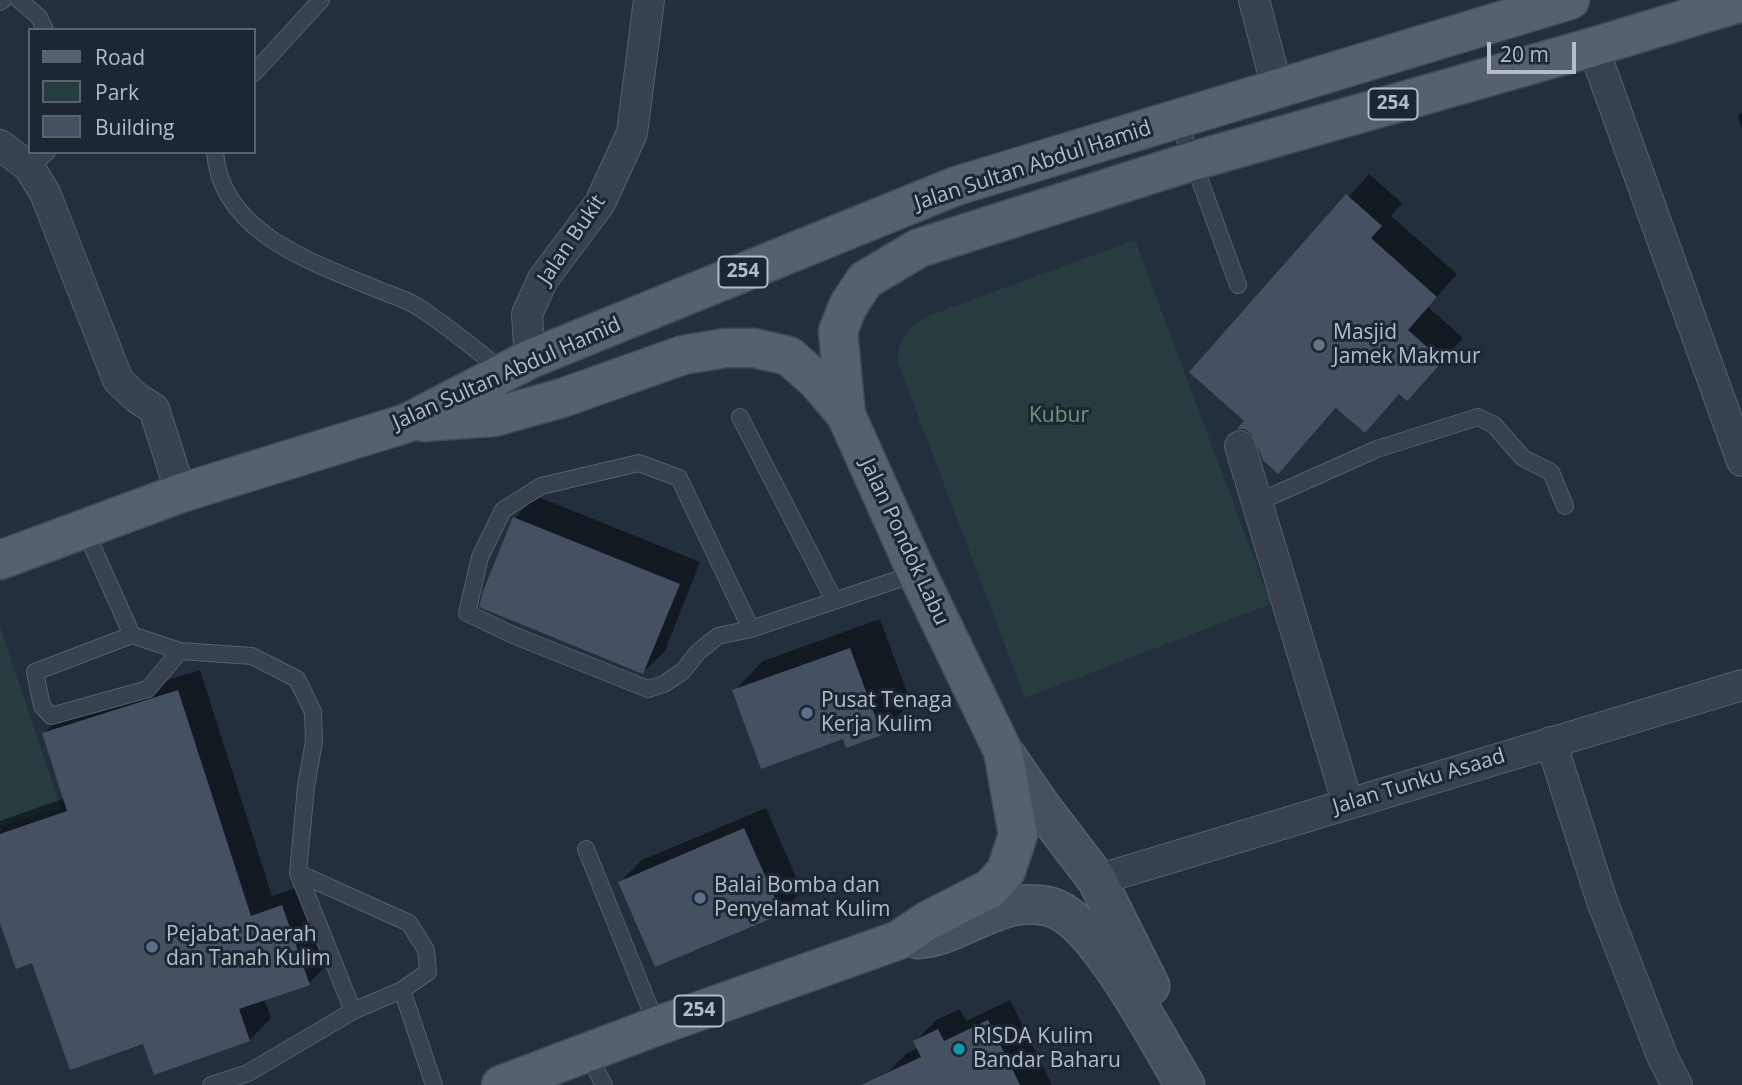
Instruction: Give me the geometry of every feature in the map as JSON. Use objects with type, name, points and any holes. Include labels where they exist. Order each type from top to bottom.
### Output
[{"type":"main road","name":"Jalan Sultan Abdul Hamid","points":[[0,560],[181,493],[407,423],[518,366],[956,186],[1570,0]]},
{"type":"main road","name":"Jalan Sultan Abdul Hamid","points":[[846,415],[838,331],[848,306],[864,281],[919,248],[1193,161],[1742,2]]},
{"type":"main road","name":"Jalan Pondok Labu","points":[[407,423],[494,417],[562,398],[683,355],[725,348],[754,348],[789,356],[817,381],[846,415],[917,573],[1003,751],[1040,806],[1097,880],[1163,1013],[1186,1085]]},
{"type":"main road","name":"254","points":[[501,1085],[595,1069],[657,1026],[899,940],[927,921],[991,888],[1006,871],[1018,835],[1003,751]]},
{"type":"main road","points":[[899,940],[928,939],[980,916],[1018,905],[1038,904],[1056,909],[1077,924],[1098,945],[1186,1085]]},
{"type":"street","name":"Jalan Bukit","points":[[518,366],[527,314],[543,279],[600,203],[632,132],[649,0]]},
{"type":"street","points":[[1254,0],[1278,88]]},
{"type":"street","points":[[1593,47],[1742,461]]},
{"type":"street","points":[[0,145],[38,160],[45,193],[118,380],[153,409],[181,493]]},
{"type":"street","points":[[1240,446],[1348,804]]},
{"type":"street","name":"Jalan Tunku Asaad","points":[[1097,880],[1742,685]]},
{"type":"street","points":[[1551,742],[1602,901],[1663,1058],[1677,1085]]},
{"type":"lane","points":[[19,0],[39,17],[44,28]]},
{"type":"lane","points":[[256,71],[321,0]]},
{"type":"lane","points":[[1178,120],[1238,285]]},
{"type":"lane","points":[[215,154],[216,165],[231,199],[257,230],[299,256],[417,305],[518,366]]},
{"type":"lane","points":[[740,417],[834,600]]},
{"type":"lane","points":[[1256,503],[1377,449],[1478,417],[1494,425],[1523,458],[1551,472],[1564,506]]},
{"type":"lane","points":[[751,629],[679,478],[639,463],[541,486],[503,510],[480,558],[467,613],[513,635],[648,690],[664,684],[683,671],[698,652],[718,636],[751,629],[917,573]]},
{"type":"lane","points":[[85,530],[132,635]]},
{"type":"lane","points":[[180,651],[148,689],[51,716],[42,706],[35,672],[132,635],[180,651],[252,656],[297,680],[313,712],[314,732],[298,873],[353,1011]]},
{"type":"lane","points":[[586,849],[657,1026]]},
{"type":"lane","points":[[211,1085],[248,1073],[353,1011],[402,989],[428,972],[426,950],[409,923],[298,873]]},
{"type":"lane","points":[[402,989],[434,1085]]},
{"type":"green space","name":"Kubur","points":[[1135,240],[1271,604],[1025,698],[897,360],[898,352],[910,329],[928,316]]},
{"type":"green space","points":[[0,626],[61,808],[0,827]]},
{"type":"building","name":"Masjid Jamek Makmur","points":[[1346,194],[1382,226],[1371,238],[1437,297],[1408,330],[1443,361],[1407,401],[1399,394],[1365,433],[1336,408],[1278,474],[1263,460],[1252,434],[1245,429],[1237,429],[1244,421],[1189,372]]},
{"type":"building","points":[[513,517],[680,584],[643,674],[479,607]]},
{"type":"building","name":"Pusat Tenaga Kerja Kulim","points":[[850,648],[882,735],[846,748],[843,739],[761,769],[732,690]]},
{"type":"building","points":[[178,690],[251,916],[282,905],[310,985],[239,1009],[250,1041],[154,1075],[143,1044],[70,1070],[32,963],[16,969],[0,923],[0,834],[67,811],[42,733]]},
{"type":"building","name":"Balai Bomba dan Penyelamat Kulim","points":[[744,828],[782,914],[655,967],[618,882]]},
{"type":"building","name":"RISDA Kulim Bandar Baharu","points":[[988,1020],[1020,1085],[861,1085],[921,1057],[913,1041],[938,1029],[944,1041]]},
{"type":"place","name":"Masjid Jamek Makmur","points":[[1319,345]]},
{"type":"place","name":"Pusat Tenaga Kerja Kulim","points":[[807,713]]},
{"type":"place","name":"Balai Bomba dan Penyelamat Kulim","points":[[700,898]]},
{"type":"place","name":"Pejabat Daerah dan Tanah Kulim","points":[[152,947]]},
{"type":"place","name":"RISDA Kulim Bandar Baharu","points":[[959,1049]]}]
